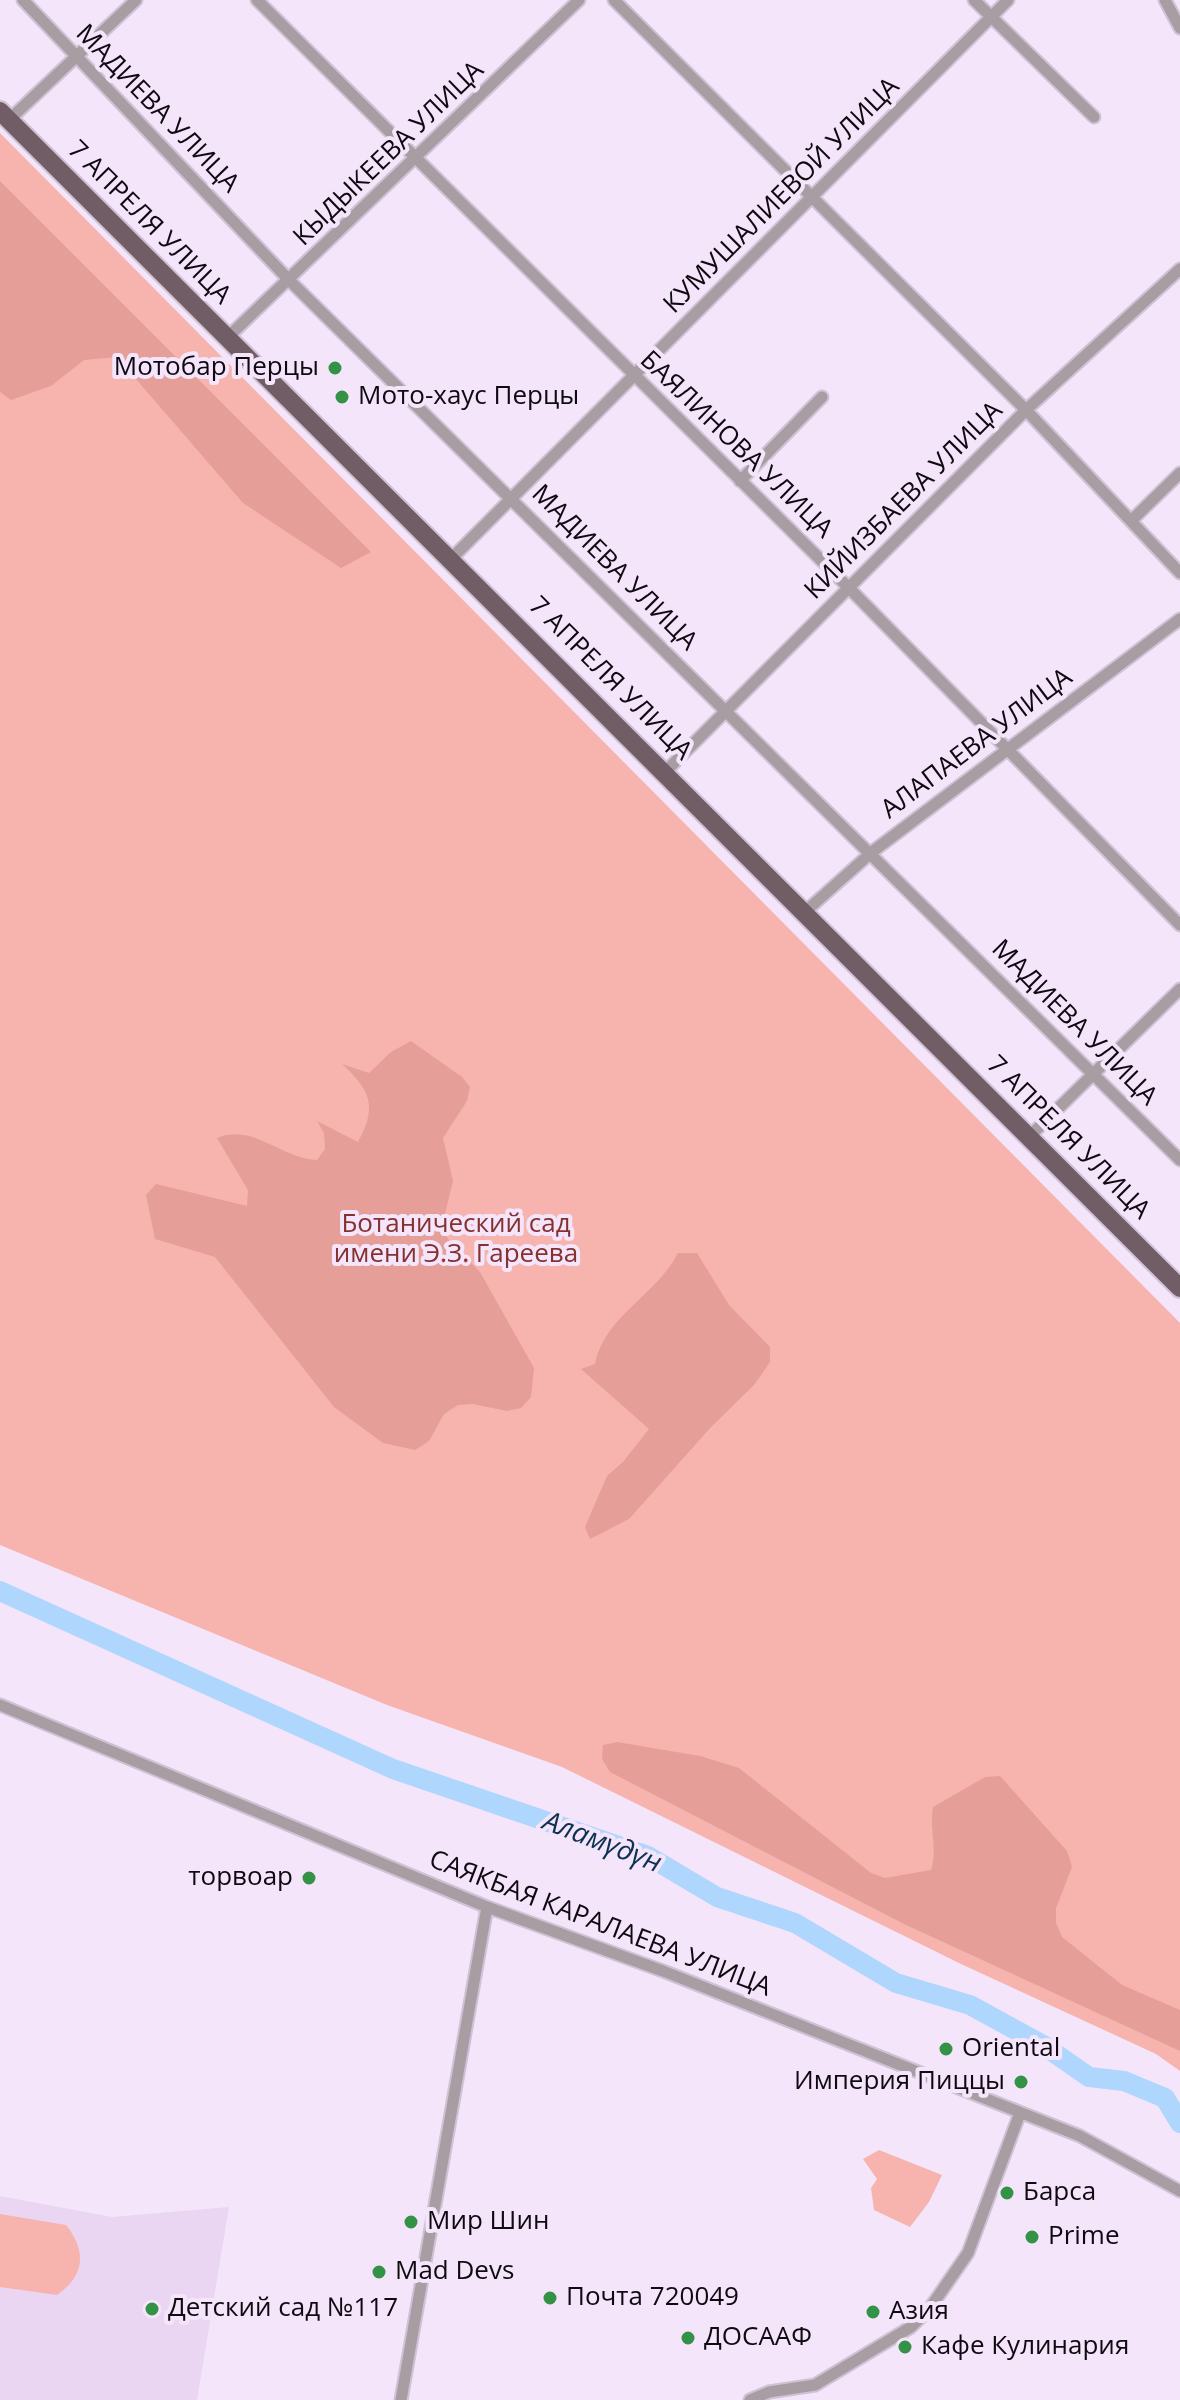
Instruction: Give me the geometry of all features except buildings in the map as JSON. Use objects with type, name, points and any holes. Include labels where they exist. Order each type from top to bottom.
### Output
[{"type":"main road","name":"7 АПРЕЛЯ УЛИЦА","points":[[5,116],[666,771],[1180,1288]]},
{"type":"street","name":"МАДИЕВА УЛИЦА","points":[[23,0],[289,280],[872,852],[1180,1160]]},
{"type":"street","points":[[5,116],[136,0]]},
{"type":"street","name":"БАЯЛИНОВА УЛИЦА","points":[[257,0],[848,587],[1180,925]]},
{"type":"street","name":"КЫДЫКЕЕВА УЛИЦА","points":[[227,338],[417,160],[579,0]]},
{"type":"street","points":[[614,0],[1026,410],[1180,573]]},
{"type":"street","points":[[974,0],[1094,117]]},
{"type":"street","name":"КУМУШАЛИЕВОЙ УЛИЦА","points":[[451,559],[1008,0]]},
{"type":"street","points":[[1165,0],[1180,28]]},
{"type":"street","name":"КИЙИЗБАЕВА УЛИЦА","points":[[666,771],[1026,410],[1180,269]]},
{"type":"street","points":[[740,481],[822,397]]},
{"type":"street","points":[[1131,521],[1180,473]]},
{"type":"street","name":"АЛАПАЕВА УЛИЦА","points":[[806,911],[872,852],[1180,619]]},
{"type":"street","points":[[1030,1136],[1180,989]]},
{"type":"street","name":"САЯКБАЯ КАРАЛАЕВА УЛИЦА","points":[[0,1705],[487,1907],[663,1971],[1020,2113],[1117,2155],[1180,2191]]},
{"type":"street","points":[[401,2400],[487,1907]]},
{"type":"street","points":[[750,2400],[769,2392],[815,2385],[911,2327],[930,2308],[968,2253],[1020,2113]]},
{"type":"shaded area","points":[[0,181],[371,552],[341,568],[243,503],[117,357],[84,360],[51,386],[11,400],[0,392]]},
{"type":"shaded area","points":[[411,1041],[462,1077],[470,1087],[467,1101],[443,1138],[453,1181],[442,1226],[448,1239],[480,1272],[534,1368],[531,1397],[521,1408],[507,1411],[473,1404],[458,1405],[444,1414],[429,1441],[415,1450],[383,1443],[334,1407],[215,1257],[155,1239],[146,1195],[156,1184],[247,1206],[248,1190],[217,1138],[243,1135],[291,1154],[317,1160],[325,1149],[324,1133],[317,1121],[358,1142],[368,1118],[368,1099],[359,1082],[342,1064],[369,1073],[391,1052]]},
{"type":"shaded area","points":[[678,1253],[697,1253],[729,1305],[770,1347],[770,1362],[754,1385],[711,1427],[629,1519],[590,1539],[585,1527],[607,1476],[623,1462],[649,1429],[581,1369],[595,1364],[609,1332],[658,1281]]},
{"type":"shaded area","points":[[617,1742],[700,1756],[739,1768],[871,1873],[885,1878],[931,1870],[934,1854],[933,1807],[985,1777],[1000,1776],[1067,1851],[1072,1867],[1056,1908],[1056,1923],[1062,1937],[1122,1985],[1180,2010],[1180,2051],[904,1924],[610,1772],[602,1759],[603,1745]]},
{"type":"shaded area","points":[[0,2196],[112,2217],[229,2207],[197,2400],[0,2400]]},
{"type":"green space","name":"Ботанический сад имени Э.З. Гареева","points":[[0,133],[1180,1323],[1180,2071],[1156,2054],[961,1964],[562,1767],[387,1705],[0,1545]]},
{"type":"green space","points":[[879,2150],[942,2175],[929,2202],[910,2227],[874,2210],[871,2188],[877,2179],[863,2159]]},
{"type":"green space","points":[[0,2214],[66,2225],[77,2244],[80,2263],[66,2288],[57,2295],[0,2287]]},
{"type":"waterway","name":"Аламүдүн","points":[[0,1591],[393,1769],[648,1856],[717,1897],[795,1923],[896,1983],[970,2005],[1043,2045],[1089,2077],[1124,2081],[1165,2098],[1180,2123]]},
{"type":"place","name":"Мотобар Перцы","points":[[335,368]]},
{"type":"place","name":"Мото-хаус Перцы","points":[[342,397]]},
{"type":"place","name":"торвоар","points":[[309,1878]]},
{"type":"place","name":"Oriental","points":[[946,2049]]},
{"type":"place","name":"Империя Пиццы","points":[[1021,2082]]},
{"type":"place","name":"Барса","points":[[1007,2193]]},
{"type":"place","name":"Мир Шин","points":[[411,2222]]},
{"type":"place","name":"Prime","points":[[1032,2237]]},
{"type":"place","name":"Mad Devs","points":[[379,2272]]},
{"type":"place","name":"Почта 720049","points":[[550,2298]]},
{"type":"place","name":"Детский сад №117","points":[[152,2309]]},
{"type":"place","name":"Азия","points":[[873,2312]]},
{"type":"place","name":"ДОСААФ","points":[[688,2338]]},
{"type":"place","name":"Кафе Кулинария","points":[[905,2347]]}]
